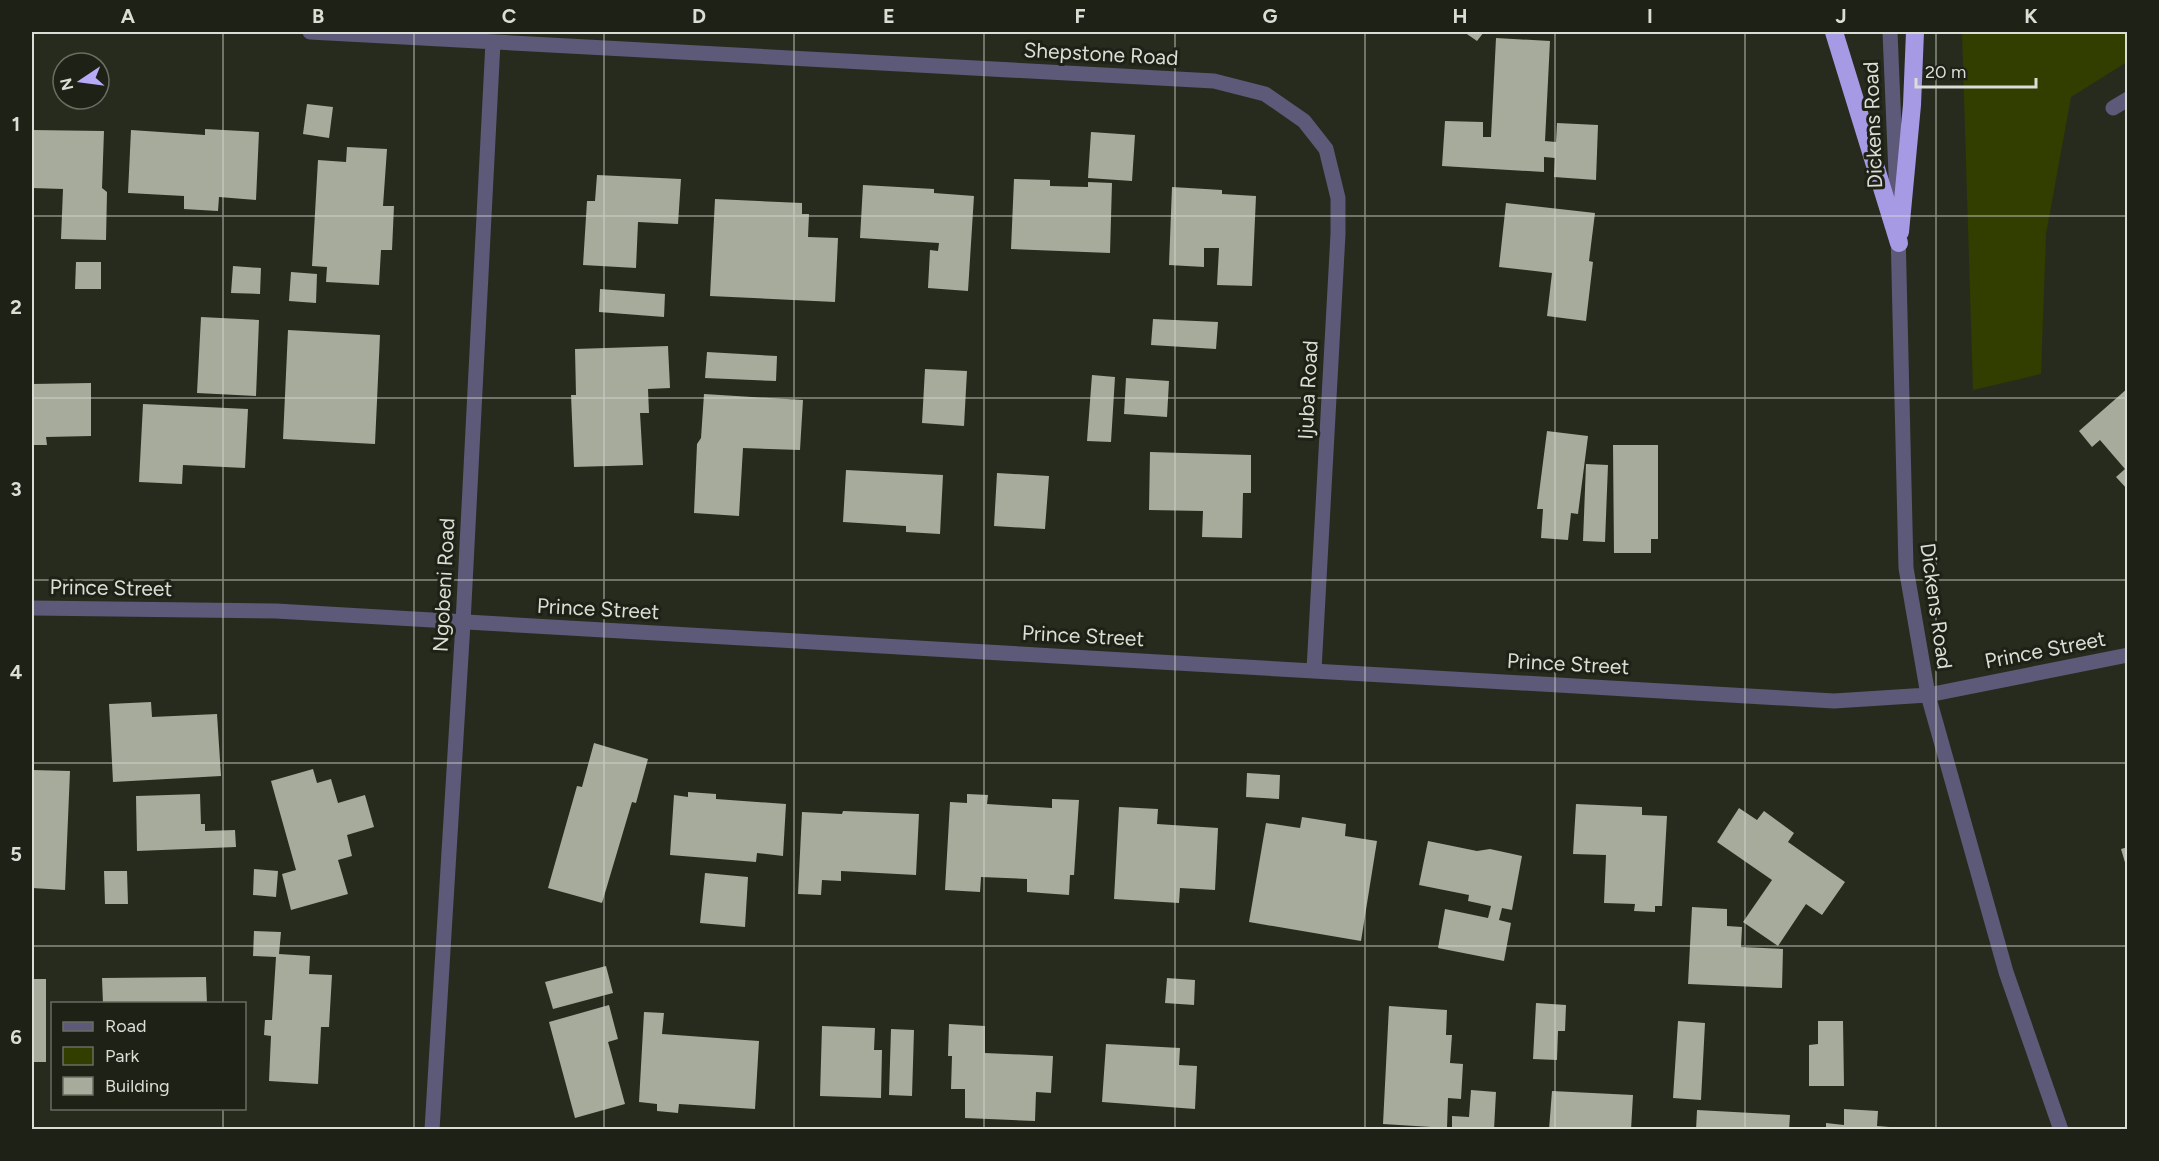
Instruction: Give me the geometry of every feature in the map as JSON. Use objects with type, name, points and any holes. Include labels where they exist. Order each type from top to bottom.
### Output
[{"type":"highway","points":[[1834,32],[1899,243]]},
{"type":"highway","points":[[1899,243],[1912,105],[1915,32]]},
{"type":"street","name":"Shepstone Road","points":[[310,32],[1214,81],[1265,94],[1304,121]]},
{"type":"street","name":"Dickens Road","points":[[1890,32],[1899,243],[1906,568],[1928,695],[2006,972],[2061,1130]]},
{"type":"street","name":"Ngobeni Road","points":[[432,1130],[463,623],[493,42]]},
{"type":"street","points":[[2113,108],[2127,99]]},
{"type":"street","name":"Ijuba Road","points":[[1304,121],[1326,149],[1338,198],[1338,234],[1314,670]]},
{"type":"street","name":"Prince Street","points":[[32,608],[276,611],[1834,701],[1928,695],[2127,655]]},
{"type":"green space","points":[[1962,32],[2128,32],[2127,62],[2071,97],[2046,234],[2041,374],[1973,390]]},
{"type":"building","points":[[1464,32],[1484,32],[1477,41]]},
{"type":"building","points":[[1496,38],[1550,41],[1545,141],[1556,142],[1557,123],[1598,125],[1596,180],[1554,177],[1555,158],[1544,157],[1544,172],[1442,166],[1445,121],[1483,122],[1483,137],[1491,137]]},
{"type":"building","points":[[307,104],[333,107],[329,138],[303,134]]},
{"type":"building","points":[[205,129],[259,132],[256,200],[219,197],[218,211],[184,209],[184,196],[128,193],[131,130],[205,135]]},
{"type":"building","points":[[32,130],[104,131],[102,188],[107,192],[106,240],[61,239],[63,189],[32,188]]},
{"type":"building","points":[[1091,132],[1135,135],[1132,181],[1088,178]]},
{"type":"building","points":[[347,147],[387,149],[383,206],[394,206],[392,250],[381,250],[379,285],[326,282],[327,267],[312,266],[318,160],[346,162]]},
{"type":"building","points":[[597,175],[681,179],[678,224],[638,222],[636,268],[583,265],[587,201],[595,201]]},
{"type":"building","points":[[1014,179],[1050,180],[1050,186],[1088,187],[1088,182],[1112,183],[1110,253],[1011,249]]},
{"type":"building","points":[[863,185],[934,189],[934,193],[974,196],[968,291],[928,288],[930,250],[938,251],[939,243],[860,238]]},
{"type":"building","points":[[1172,187],[1222,190],[1222,194],[1256,196],[1252,286],[1217,285],[1219,248],[1204,248],[1204,267],[1169,265]]},
{"type":"building","points":[[715,199],[802,203],[802,214],[809,214],[808,237],[838,238],[835,302],[710,296]]},
{"type":"building","points":[[1506,203],[1595,213],[1589,261],[1593,262],[1586,321],[1547,316],[1552,273],[1499,267]]},
{"type":"building","points":[[76,262],[101,262],[101,289],[75,289]]},
{"type":"building","points":[[233,266],[261,268],[260,294],[231,293]]},
{"type":"building","points":[[291,272],[317,274],[316,303],[289,301]]},
{"type":"building","points":[[600,289],[665,294],[664,317],[599,312]]},
{"type":"building","points":[[201,317],[259,320],[256,396],[197,393]]},
{"type":"building","points":[[1153,319],[1218,322],[1216,349],[1151,345]]},
{"type":"building","points":[[288,330],[380,335],[375,444],[283,439]]},
{"type":"building","points":[[668,346],[670,388],[648,389],[649,413],[640,413],[643,465],[574,467],[571,395],[576,395],[575,349]]},
{"type":"building","points":[[707,352],[777,356],[776,381],[705,378]]},
{"type":"building","points":[[925,369],[967,371],[964,426],[922,423]]},
{"type":"building","points":[[1092,375],[1115,377],[1111,442],[1087,441]]},
{"type":"building","points":[[1126,378],[1169,381],[1167,417],[1124,414]]},
{"type":"building","points":[[91,383],[91,436],[46,437],[47,445],[32,445],[32,384]]},
{"type":"building","points":[[2128,388],[2128,490],[2116,477],[2125,469],[2100,440],[2092,447],[2079,431]]},
{"type":"building","points":[[704,394],[803,400],[800,450],[743,448],[739,516],[694,513],[697,444],[701,438]]},
{"type":"building","points":[[143,404],[248,409],[245,468],[183,465],[182,484],[139,482]]},
{"type":"building","points":[[1547,431],[1588,436],[1578,514],[1571,513],[1568,540],[1541,538],[1543,509],[1537,509]]},
{"type":"building","points":[[1613,445],[1658,445],[1658,539],[1651,539],[1651,553],[1614,553]]},
{"type":"building","points":[[1150,452],[1251,455],[1251,493],[1243,493],[1242,538],[1202,537],[1203,511],[1149,510]]},
{"type":"building","points":[[1586,464],[1608,465],[1605,542],[1583,541]]},
{"type":"building","points":[[846,470],[943,475],[940,534],[906,532],[906,526],[843,522]]},
{"type":"building","points":[[997,473],[1049,476],[1045,529],[994,526]]},
{"type":"building","points":[[151,702],[152,717],[217,714],[221,776],[113,782],[109,704]]},
{"type":"building","points":[[594,743],[648,759],[636,803],[632,802],[602,903],[548,888],[577,786],[582,787]]},
{"type":"building","points":[[313,769],[317,783],[331,779],[338,803],[365,795],[374,827],[347,835],[352,856],[338,860],[348,894],[291,910],[282,874],[296,870],[271,781]]},
{"type":"building","points":[[32,770],[70,771],[65,890],[32,888]]},
{"type":"building","points":[[1247,773],[1280,775],[1279,799],[1246,797]]},
{"type":"building","points":[[688,792],[716,794],[716,799],[786,804],[783,856],[757,853],[756,862],[670,855],[674,795],[688,797]]},
{"type":"building","points":[[200,794],[201,824],[205,824],[205,831],[235,830],[236,847],[137,851],[136,796]]},
{"type":"building","points":[[967,794],[988,795],[987,804],[1052,808],[1052,799],[1079,800],[1074,875],[1070,875],[1069,895],[1027,892],[1027,879],[981,877],[980,892],[945,890],[950,802],[967,803]]},
{"type":"building","points":[[1576,804],[1642,807],[1642,815],[1667,816],[1662,906],[1655,906],[1655,912],[1634,911],[1635,904],[1604,903],[1606,855],[1573,854]]},
{"type":"building","points":[[1119,807],[1158,809],[1157,824],[1218,828],[1215,890],[1180,888],[1179,903],[1114,899]]},
{"type":"building","points":[[1739,808],[1757,820],[1764,811],[1794,833],[1788,842],[1845,882],[1822,915],[1806,904],[1778,946],[1743,922],[1772,880],[1717,842]]},
{"type":"building","points":[[843,811],[919,814],[916,875],[841,871],[841,881],[822,880],[821,895],[798,894],[802,812],[842,814]]},
{"type":"building","points":[[1302,817],[1346,824],[1345,836],[1377,841],[1361,941],[1249,922],[1266,823],[1300,828]]},
{"type":"building","points":[[1428,841],[1477,851],[1490,849],[1522,856],[1512,910],[1502,908],[1499,920],[1511,923],[1504,961],[1438,948],[1445,909],[1488,918],[1491,906],[1468,901],[1469,895],[1419,885]]},
{"type":"building","points":[[2128,847],[2128,869],[2127,869],[2121,849]]},
{"type":"building","points":[[254,869],[278,871],[276,897],[253,895]]},
{"type":"building","points":[[104,871],[127,871],[128,904],[105,904]]},
{"type":"building","points":[[705,873],[748,877],[745,927],[700,923]]},
{"type":"building","points":[[1692,907],[1727,909],[1727,926],[1742,927],[1741,947],[1783,949],[1782,988],[1688,984]]},
{"type":"building","points":[[254,931],[281,932],[279,954],[310,956],[309,974],[332,975],[329,1027],[321,1027],[318,1084],[269,1081],[271,1036],[264,1035],[265,1020],[272,1020],[276,957],[253,956]]},
{"type":"building","points":[[606,966],[613,993],[553,1009],[545,982]]},
{"type":"building","points":[[206,977],[207,1002],[103,1002],[102,978]]},
{"type":"building","points":[[1167,978],[1195,980],[1194,1005],[1165,1003]]},
{"type":"building","points":[[32,979],[46,979],[46,1062],[32,1062]]},
{"type":"building","points":[[1536,1003],[1566,1005],[1565,1031],[1558,1031],[1557,1060],[1533,1059]]},
{"type":"building","points":[[609,1005],[618,1039],[608,1042],[625,1104],[575,1118],[549,1022]]},
{"type":"building","points":[[1389,1006],[1447,1010],[1446,1035],[1452,1035],[1450,1063],[1463,1064],[1461,1099],[1448,1098],[1447,1128],[1383,1124]]},
{"type":"building","points":[[644,1012],[664,1013],[662,1034],[759,1041],[755,1109],[679,1104],[678,1113],[657,1111],[657,1104],[639,1102]]},
{"type":"building","points":[[1678,1021],[1705,1023],[1701,1100],[1673,1098]]},
{"type":"building","points":[[1818,1021],[1843,1021],[1844,1086],[1809,1086],[1809,1045],[1818,1044]]},
{"type":"building","points":[[949,1024],[985,1026],[985,1053],[1053,1056],[1051,1093],[1036,1092],[1035,1121],[965,1118],[965,1089],[951,1089],[952,1056],[948,1056]]},
{"type":"building","points":[[822,1026],[875,1028],[874,1050],[882,1050],[881,1098],[820,1096]]},
{"type":"building","points":[[891,1029],[914,1030],[912,1096],[889,1095]]},
{"type":"building","points":[[1106,1044],[1180,1048],[1179,1065],[1197,1066],[1195,1109],[1102,1102]]},
{"type":"building","points":[[1471,1090],[1496,1092],[1494,1130],[1452,1130],[1452,1116],[1469,1117]]},
{"type":"building","points":[[1552,1091],[1633,1095],[1631,1130],[1549,1130]]},
{"type":"building","points":[[1844,1109],[1878,1111],[1877,1126],[1902,1128],[1902,1130],[1826,1130],[1826,1123],[1844,1125]]},
{"type":"building","points":[[1697,1110],[1790,1115],[1789,1130],[1696,1130]]}]
